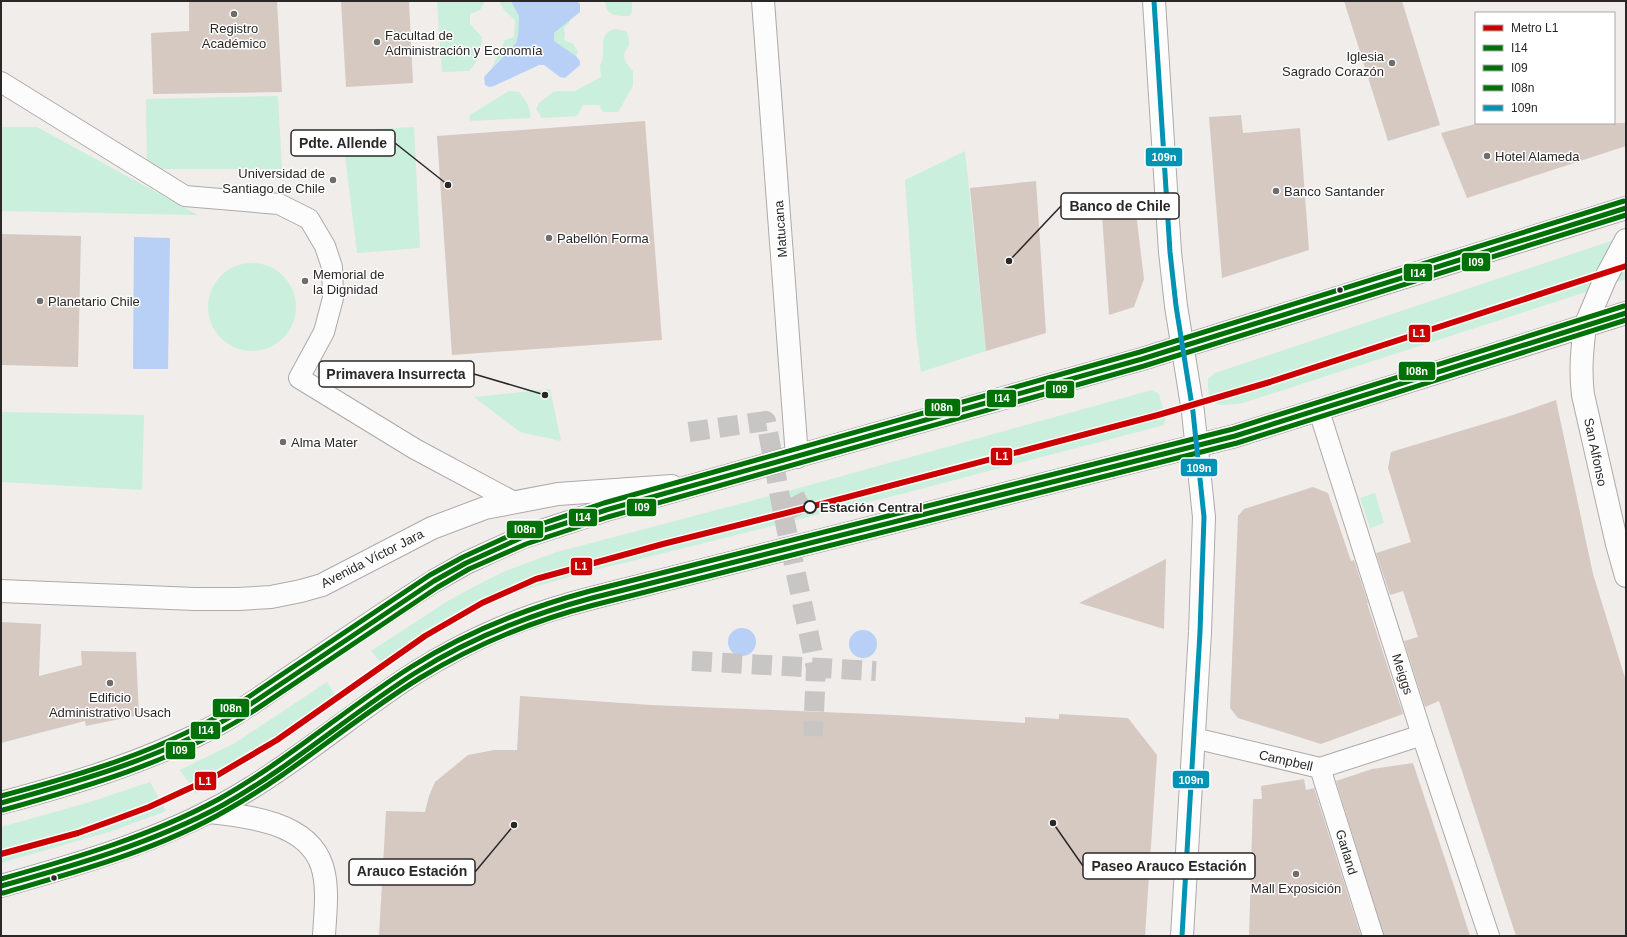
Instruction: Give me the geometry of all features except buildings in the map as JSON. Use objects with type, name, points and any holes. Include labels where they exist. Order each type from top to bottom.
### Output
[{"type":"main road","name":"Matucana","points":[[763,1],[796,457]]},
{"type":"main road","points":[[1154,1],[1170,252],[1182,346],[1193,412],[1204,517],[1204,552],[1182,936]]},
{"type":"main road","points":[[1,802],[79,781],[120,768],[174,746],[210,728],[244,708],[434,581],[466,563],[523,537],[691,485],[796,457],[1142,359],[1626,208]]},
{"type":"main road","name":"San Alfonso","points":[[1626,240],[1605,279],[1585,326],[1581,362],[1583,395],[1616,544],[1626,576]]},
{"type":"main road","points":[[1,886],[99,857],[185,823],[208,812],[251,789],[278,771],[413,675],[465,644],[514,622],[561,606],[592,598],[1134,461],[1197,447],[1319,411],[1626,313]]},
{"type":"main road","name":"Avenida Víctor Jara","points":[[1,591],[238,600],[271,597],[301,592],[322,585],[432,528],[485,508],[558,494],[691,485]]},
{"type":"main road","points":[[208,812],[238,815],[269,822],[302,838],[310,846],[318,855],[325,878],[326,901],[324,936]]},
{"type":"street","points":[[1,82],[185,196],[279,204],[309,219],[325,246],[332,267],[333,298],[324,332],[299,378],[415,449],[514,502]]},
{"type":"street","name":"Meiggs","points":[[1319,411],[1422,735],[1489,936]]},
{"type":"street","name":"Campbell","points":[[1194,738],[1320,768],[1422,735]]},
{"type":"street","name":"Garland","points":[[1320,768],[1373,936]]},
{"type":"green space","points":[[437,1],[485,1],[480,10],[470,14],[470,24],[482,37],[479,55],[469,71],[442,72]]},
{"type":"green space","points":[[501,1],[512,1],[519,16],[518,36],[516,43],[491,69],[505,40],[514,37],[515,20],[504,10],[500,3]]},
{"type":"green space","points":[[605,1],[632,1],[632,12],[629,16],[612,14],[607,10]]},
{"type":"green space","points":[[569,20],[569,23],[564,28],[564,40],[573,44],[578,52],[576,56],[554,41],[554,33]]},
{"type":"green space","points":[[616,29],[626,31],[629,39],[629,46],[626,49],[624,56],[626,62],[633,71],[633,86],[618,112],[603,112],[599,105],[583,105],[577,116],[542,118],[536,109],[539,103],[553,92],[575,91],[601,77],[600,65],[603,54],[605,34]]},
{"type":"green space","points":[[509,91],[519,92],[526,101],[530,111],[530,118],[471,121],[469,118],[470,115]]},
{"type":"green space","points":[[278,96],[282,169],[147,169],[146,99]]},
{"type":"green space","points":[[1,127],[37,127],[198,215],[1,211]]},
{"type":"green space","points":[[414,127],[420,248],[357,253],[342,131]]},
{"type":"green space","points":[[965,151],[986,351],[921,372],[916,333],[905,180]]},
{"type":"green space","points":[[1626,236],[1626,279],[1243,403],[1227,405],[1216,404],[1212,401],[1210,396],[1208,379],[1215,373]]},
{"type":"green space","points":[[252,263],[269,266],[277,270],[289,282],[293,290],[296,307],[293,324],[289,332],[277,344],[269,348],[252,351],[235,348],[227,344],[215,332],[211,324],[208,307],[211,290],[215,282],[227,270],[235,266]]},
{"type":"green space","points":[[550,389],[561,441],[520,432],[474,397]]},
{"type":"green space","points":[[1152,390],[1159,394],[1165,419],[1164,425],[901,494],[579,574],[510,594],[469,613],[385,668],[371,651],[448,601],[475,586],[505,571],[557,552],[770,496]]},
{"type":"green space","points":[[1,412],[144,415],[142,490],[1,482]]},
{"type":"green space","points":[[1375,493],[1384,523],[1370,528],[1360,498]]},
{"type":"green space","points":[[327,682],[338,699],[237,769],[196,793],[180,770],[235,743]]},
{"type":"green space","points":[[150,782],[166,811],[112,831],[1,863],[1,827],[87,803]]},
{"type":"water","points":[[511,1],[577,1],[580,4],[580,12],[554,33],[554,41],[576,56],[580,61],[580,65],[565,78],[560,77],[544,65],[539,65],[494,86],[489,87],[485,85],[484,77],[516,43],[518,36],[519,16]]},
{"type":"water","points":[[134,237],[170,238],[168,369],[133,369]]},
{"type":"water","points":[[742,628],[752,632],[756,642],[752,652],[742,656],[732,652],[728,642],[732,632]]},
{"type":"water","points":[[863,630],[873,634],[877,644],[873,654],[863,658],[853,654],[849,644],[853,634]]},
{"type":"tunnel","points":[[689,432],[766,421],[783,513]]},
{"type":"tunnel","points":[[808,500],[783,513],[816,668],[813,736]]},
{"type":"tunnel","points":[[692,661],[876,671]]},
{"type":"metro line","name":"L1","points":[[1,854],[78,833],[114,820],[149,807],[216,776],[277,740],[425,636],[482,603],[536,579],[663,544],[810,507],[1158,415],[1270,382],[1626,266]]},
{"type":"transit line","name":"109n","points":[[1154,1],[1170,252],[1176,306],[1193,412],[1204,517],[1200,632],[1182,936]]},
{"type":"transit line","name":"I08n","points":[[1,796],[62,779],[123,759],[182,735],[238,704],[430,575],[463,557],[520,531],[604,503],[1140,352],[1624,201]]},
{"type":"transit line","name":"I14","points":[[1,803],[94,776],[155,754],[185,741],[242,710],[434,581],[466,563],[523,537],[606,510],[1142,359],[1626,208]]},
{"type":"transit line","name":"I09","points":[[3,810],[128,772],[188,747],[218,732],[246,716],[438,587],[469,569],[526,544],[608,517],[1144,366],[1626,215]]},
{"type":"transit line","name":"I08n","points":[[1,879],[57,863],[140,835],[219,799],[292,752],[387,683],[432,654],[475,632],[520,613],[590,591],[1233,429],[1624,306]]},
{"type":"transit line","name":"I14","points":[[1,886],[114,852],[196,819],[248,790],[296,758],[391,689],[436,660],[479,638],[523,620],[592,598],[1235,436],[1626,313]]},
{"type":"transit line","name":"I09","points":[[3,893],[118,858],[174,837],[201,824],[227,810],[277,779],[371,710],[420,678],[461,655],[526,626],[594,605],[1237,443],[1626,320]]},
{"type":"place","name":"Registro Académico","points":[[234,14]]},
{"type":"place","name":"Facultad de Administración y Economía","points":[[377,42]]},
{"type":"place","name":"Iglesia Sagrado Corazón","points":[[1392,63]]},
{"type":"place","name":"Hotel Alameda","points":[[1487,156]]},
{"type":"place","name":"Universidad de Santiago de Chile","points":[[333,180]]},
{"type":"place","name":"Pdte. Allende","points":[[448,185]]},
{"type":"place","name":"Banco Santander","points":[[1276,191]]},
{"type":"place","name":"Pabellón Forma","points":[[549,238]]},
{"type":"place","name":"Banco de Chile","points":[[1009,261]]},
{"type":"place","name":"Memorial de la Dignidad","points":[[305,281]]},
{"type":"place","name":"Planetario Chile","points":[[40,301]]},
{"type":"place","name":"Primavera Insurrecta","points":[[545,395]]},
{"type":"place","name":"Alma Mater","points":[[283,442]]},
{"type":"place","name":"Estación Central","points":[[810,507]]},
{"type":"place","name":"Edificio Administrativo Usach","points":[[110,683]]},
{"type":"place","name":"Paseo Arauco Estación","points":[[1053,823]]},
{"type":"place","name":"Arauco Estación","points":[[514,825]]},
{"type":"place","name":"Mall Exposición","points":[[1296,874]]}]
